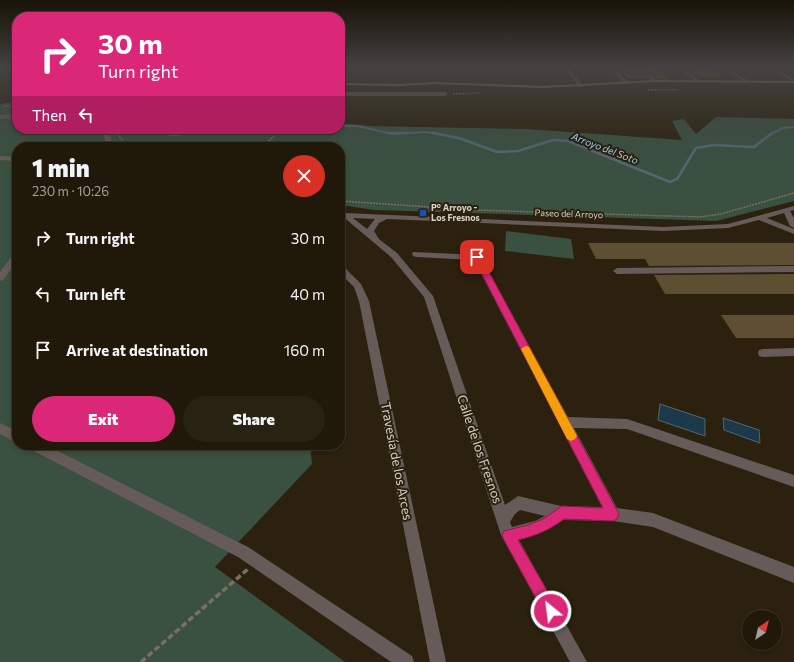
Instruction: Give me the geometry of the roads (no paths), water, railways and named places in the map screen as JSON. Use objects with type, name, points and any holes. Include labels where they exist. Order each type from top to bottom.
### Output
[{"type":"street","points":[[0,117],[12,116]]},
{"type":"street","points":[[0,158],[12,159]]},
{"type":"street","points":[[790,209],[794,226]]},
{"type":"street","name":"Paseo del Arroyo","points":[[345,214],[663,229],[728,226],[790,209]]},
{"type":"street","name":"Calle de los Fresnos","points":[[345,216],[394,255],[428,296],[506,528],[579,662]]},
{"type":"street","points":[[378,242],[370,231],[374,223],[380,219],[390,217]]},
{"type":"street","points":[[761,218],[794,232]]},
{"type":"street","points":[[416,254],[477,257],[613,514]]},
{"type":"street","points":[[0,278],[12,262]]},
{"type":"street","points":[[617,271],[794,269]]},
{"type":"street","name":"Travesía de los Arces","points":[[345,273],[358,286],[364,301],[438,662]]},
{"type":"street","points":[[763,353],[794,352]]},
{"type":"street","points":[[564,422],[627,424],[794,481]]},
{"type":"street","points":[[0,428],[12,434]]},
{"type":"street","points":[[44,450],[243,552],[406,662]]},
{"type":"street","points":[[562,513],[548,524],[528,531],[506,528],[510,509],[518,503],[562,513],[613,514],[653,520],[794,575]]},
{"type":"water","points":[[660,404],[705,419],[705,436],[658,420]]},
{"type":"water","points":[[723,418],[759,430],[760,443],[724,430]]},
{"type":"waterway","name":"Arroyo del Soto","points":[[345,126],[358,126],[392,134],[427,132],[438,134]]},
{"type":"waterway","name":"Arroyo del Soto","points":[[771,134],[783,128],[794,127]]},
{"type":"waterway","name":"Arroyo del Soto","points":[[388,133],[409,133]]},
{"type":"waterway","name":"Arroyo del Soto","points":[[433,133],[459,138],[497,152],[518,151],[553,140],[568,141],[670,182],[677,179],[696,148],[713,145],[754,147],[772,133]]},
{"type":"waterway","name":"Arroyo del Soto","points":[[167,134],[181,134]]},
{"type":"place","name":"Pº Arroyo - Los Fresnos","points":[[423,213]]}]
